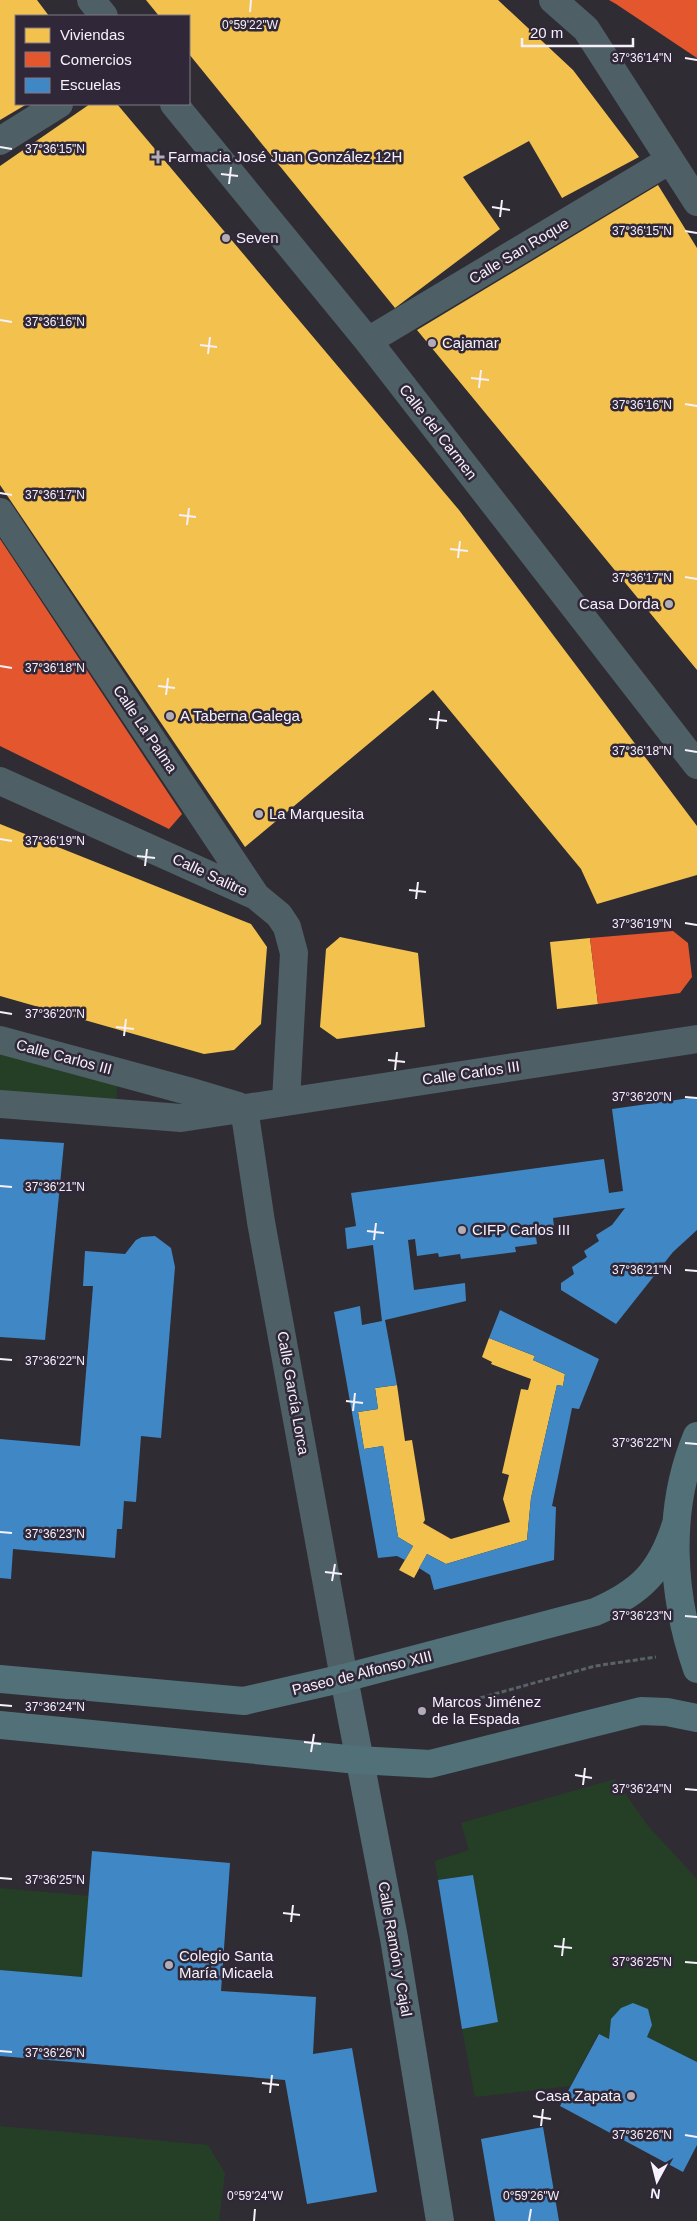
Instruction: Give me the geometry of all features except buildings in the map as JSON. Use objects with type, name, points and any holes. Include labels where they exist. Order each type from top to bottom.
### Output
[{"type":"main road","points":[[697,1436],[683,1482],[676,1524],[675,1550],[683,1625],[697,1669]]},
{"type":"main road","name":"Paseo de Alfonso XIII","points":[[0,1679],[244,1701],[344,1678],[567,1619],[613,1604],[646,1581],[660,1565],[676,1524]]},
{"type":"main road","name":"Calle Ramón y Cajal","points":[[344,1678],[358,1760],[394,1938],[440,2221]]},
{"type":"main road","points":[[0,1726],[358,1760],[430,1764],[641,1711],[667,1712],[697,1718]]},
{"type":"street","points":[[91,0],[103,15]]},
{"type":"street","points":[[553,0],[586,29],[697,202]]},
{"type":"street","points":[[0,140],[57,105]]},
{"type":"street","name":"Calle del Carmen","points":[[175,105],[368,341],[697,765]]},
{"type":"street","name":"Calle San Roque","points":[[368,341],[670,160]]},
{"type":"street","name":"Calle La Palma","points":[[0,512],[256,896]]},
{"type":"street","name":"Calle Salitre","points":[[0,782],[256,896]]},
{"type":"street","points":[[256,896],[279,915],[292,940],[294,953],[286,1101]]},
{"type":"street","name":"Calle Carlos III","points":[[0,1104],[180,1118],[697,1039]]},
{"type":"street","name":"Calle Carlos III","points":[[0,1040],[244,1108]]},
{"type":"street","name":"Calle García Lorca","points":[[244,1108],[261,1222],[344,1678]]},
{"type":"path","points":[[480,1698],[595,1666],[656,1657]]},
{"type":"green space","points":[[0,1040],[119,1072],[115,1113],[0,1104]]},
{"type":"green space","points":[[615,1779],[648,1826],[697,1879],[697,2062],[647,2037],[652,2025],[648,2010],[633,2003],[621,2009],[614,2016],[609,2039],[598,2034],[570,2086],[475,2097],[462,2029],[498,2022],[473,1875],[438,1880],[435,1861],[469,1850],[461,1823]]},
{"type":"green space","points":[[0,1888],[89,1896],[82,1977],[0,1970]]},
{"type":"green space","points":[[0,2126],[208,2145],[225,2173],[219,2221],[0,2221]]},
{"type":"place","name":"Farmacia José Juan González 12H","points":[[158,157]]},
{"type":"place","name":"Seven","points":[[226,238]]},
{"type":"place","name":"Cajamar","points":[[432,343]]},
{"type":"place","name":"Casa Dorda","points":[[669,604]]},
{"type":"place","name":"A Taberna Galega","points":[[170,716]]},
{"type":"place","name":"La Marquesita","points":[[259,814]]},
{"type":"place","name":"CIFP Carlos III","points":[[462,1230]]},
{"type":"place","name":"Marcos Jiménez de la Espada","points":[[422,1711]]},
{"type":"place","name":"Colegio Santa María Micaela","points":[[169,1965]]},
{"type":"place","name":"Casa Zapata","points":[[631,2096]]}]
